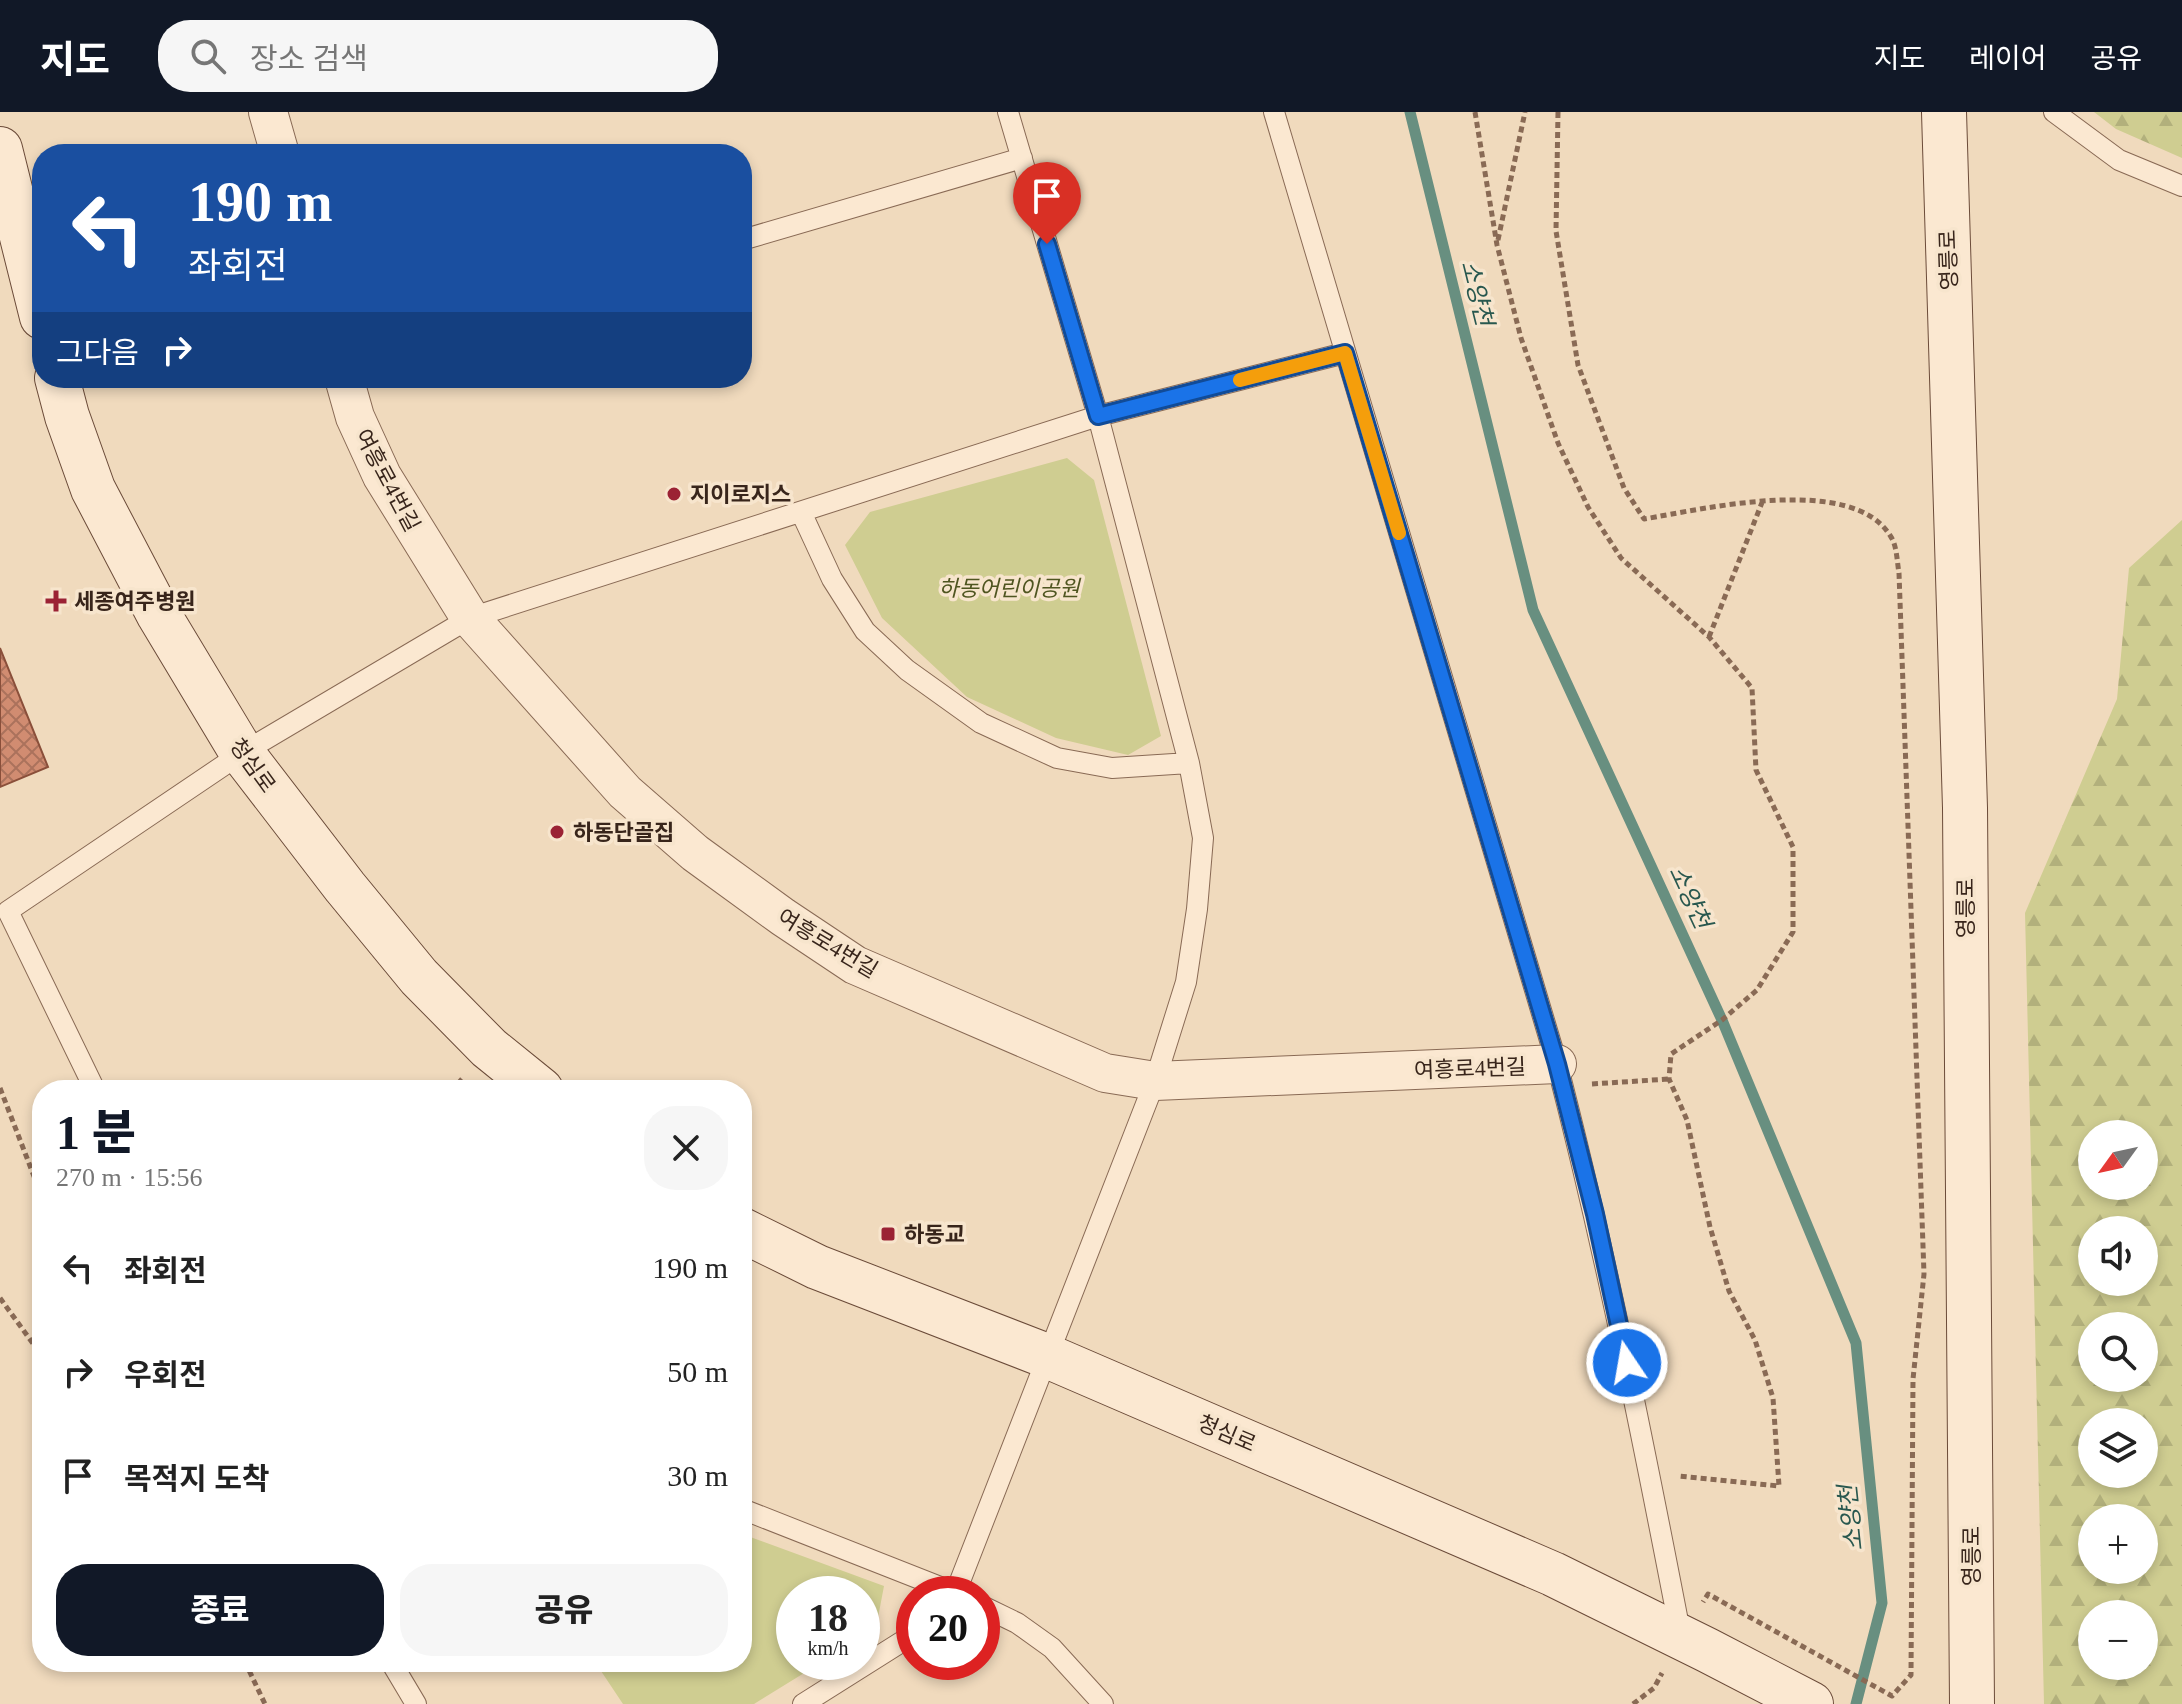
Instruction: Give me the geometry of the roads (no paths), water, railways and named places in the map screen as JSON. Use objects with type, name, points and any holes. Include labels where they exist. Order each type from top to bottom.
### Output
[{"type":"street","points":[[268,112],[277,144]]},
{"type":"street","name":"영릉로","points":[[1944,112],[1965,808],[1972,1704]]},
{"type":"street","points":[[0,149],[32,277]]},
{"type":"street","name":"청심로","points":[[60,388],[93,489],[159,615],[242,753],[419,977],[489,1048],[529,1080]]},
{"type":"street","name":"여흥로4번길","points":[[347,388],[355,417],[382,476],[470,618],[625,792],[695,853],[855,965],[1105,1073],[1155,1081],[1560,1075]]},
{"type":"street","name":"청심로","points":[[752,1235],[817,1267],[1047,1356],[1553,1574],[1694,1644]]},
{"type":"street","points":[[1694,1644],[1811,1704]]},
{"type":"lane","points":[[963,1576],[1155,1081],[1186,982],[1203,838],[1189,763],[1098,416],[1008,112]]},
{"type":"lane","points":[[1274,112],[1560,1075],[1598,1229],[1649,1473],[1694,1644]]},
{"type":"lane","points":[[2054,112],[2119,160],[2182,186]]},
{"type":"lane","points":[[752,237],[1022,158]]},
{"type":"lane","points":[[90,1080],[8,911],[242,753],[470,618],[1098,416],[1345,353]]},
{"type":"lane","points":[[801,512],[832,579],[865,631],[907,670],[981,723],[1057,758],[1112,768],[1189,763]]},
{"type":"lane","points":[[752,1513],[911,1576]]},
{"type":"lane","points":[[1000,1615],[1052,1648],[1103,1704]]},
{"type":"lane","points":[[803,1704],[896,1645]]},
{"type":"lane","points":[[397,1672],[416,1704]]},
{"type":"waterway","name":"소양천","points":[[1410,112],[1533,610],[1722,1020],[1856,1343],[1882,1603],[1856,1704]]},
{"type":"place","name":"지이로지스","points":[[674,494]]},
{"type":"place","name":"세종여주병원","points":[[56,601]]},
{"type":"place","name":"하동단골집","points":[[557,832]]},
{"type":"place","name":"하동교","points":[[888,1234]]},
{"type":"park label","name":"하동어린이공원","points":[[1009,588]]}]
